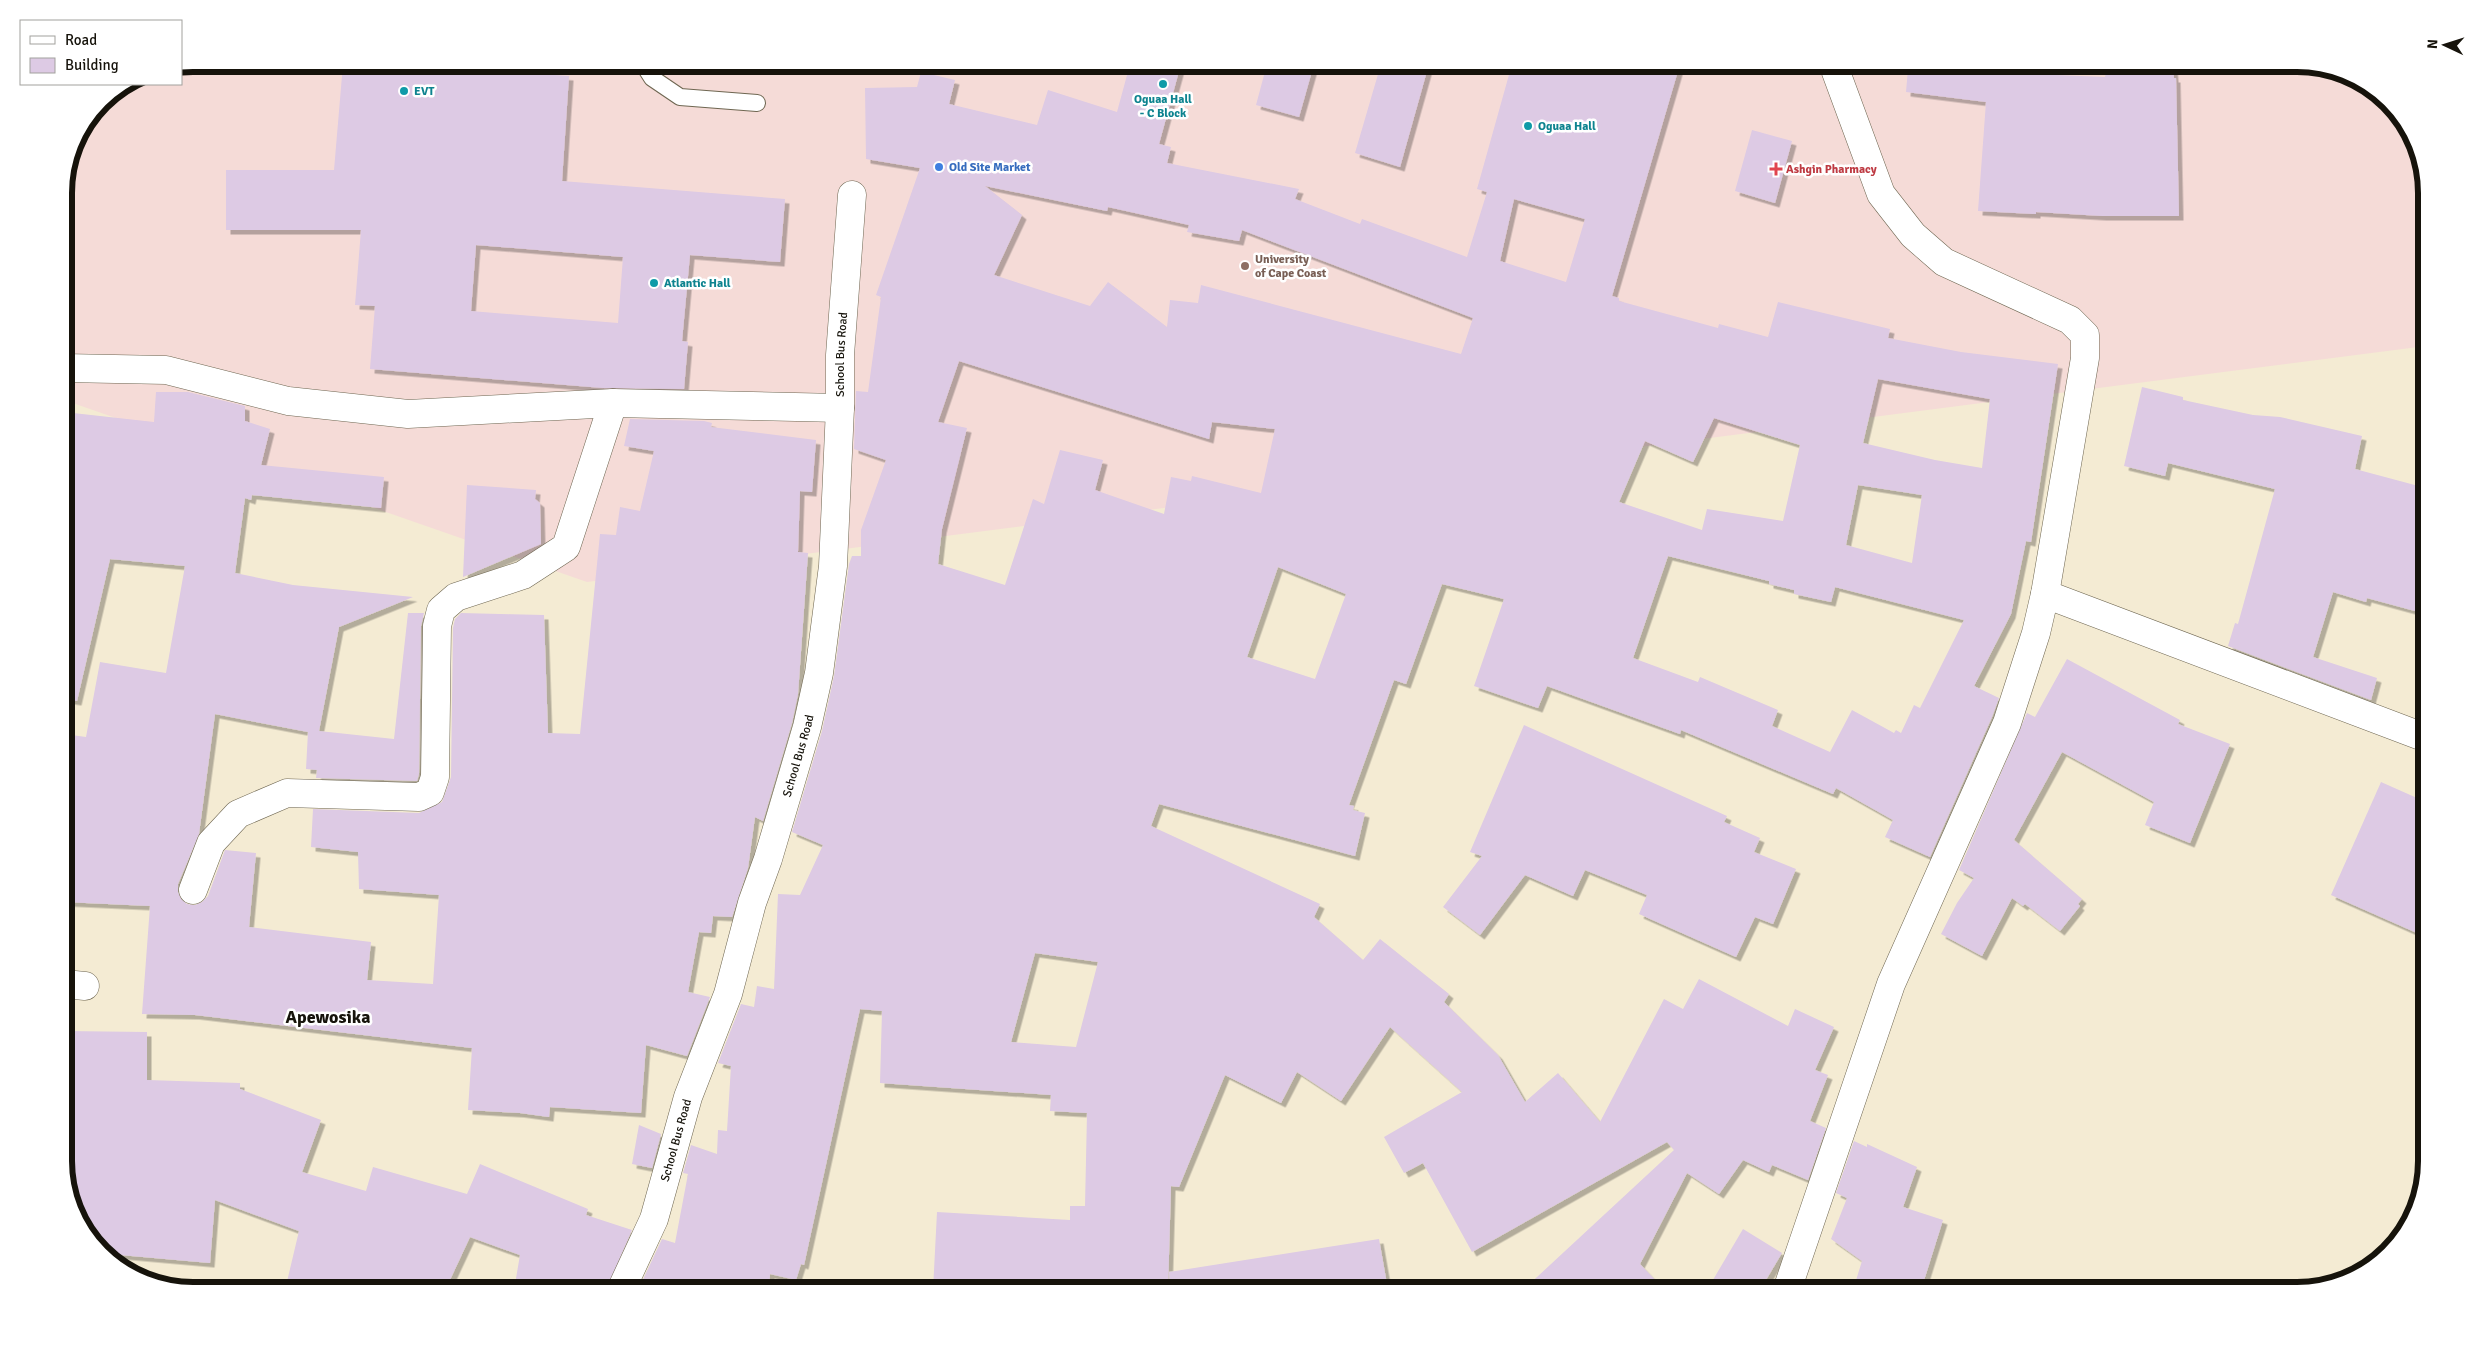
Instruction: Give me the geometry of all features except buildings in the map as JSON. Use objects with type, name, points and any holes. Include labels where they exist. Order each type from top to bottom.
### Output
[{"type":"street","points":[[1789,1282],[1891,984],[2007,723],[2036,633],[2085,358],[2085,335],[2070,320],[1944,262],[1913,235],[1881,194],[1836,73]]},
{"type":"street","name":"School Bus Road","points":[[625,1282],[654,1219],[666,1179],[674,1140],[688,1097],[728,994],[752,903],[768,859],[807,727],[820,668],[833,566],[840,408],[840,355],[852,195]]},
{"type":"street","points":[[73,368],[166,370],[288,401],[408,414],[613,403],[840,408]]},
{"type":"street","points":[[193,890],[211,843],[238,814],[279,796],[287,793],[420,797],[430,792],[435,777],[438,626],[441,610],[456,597],[523,574],[566,547],[613,403]]},
{"type":"street","points":[[2044,594],[2418,735]]},
{"type":"lane","points":[[649,73],[652,78],[680,97],[757,104]]},
{"type":"shaded area","name":"University of Cape Coast","points":[[193,73],[2305,73],[2335,79],[2350,85],[2376,103],[2397,126],[2405,140],[2415,170],[2417,185],[2417,347],[587,582],[73,403],[73,185],[77,162],[85,140],[97,120],[108,108],[126,93],[141,85],[182,85],[182,74]]},
{"type":"place","name":"Oguaa Hall - C Block","points":[[1163,84]]},
{"type":"place","name":"EVT","points":[[404,91]]},
{"type":"place","name":"Oguaa Hall","points":[[1528,126]]},
{"type":"place","name":"Old Site Market","points":[[939,167]]},
{"type":"place","name":"Ashgin Pharmacy","points":[[1776,169]]},
{"type":"place","name":"University of Cape Coast","points":[[1245,266]]},
{"type":"place","name":"Atlantic Hall","points":[[654,283]]},
{"type":"district","name":"Apewosika","points":[[328,1017]]}]
